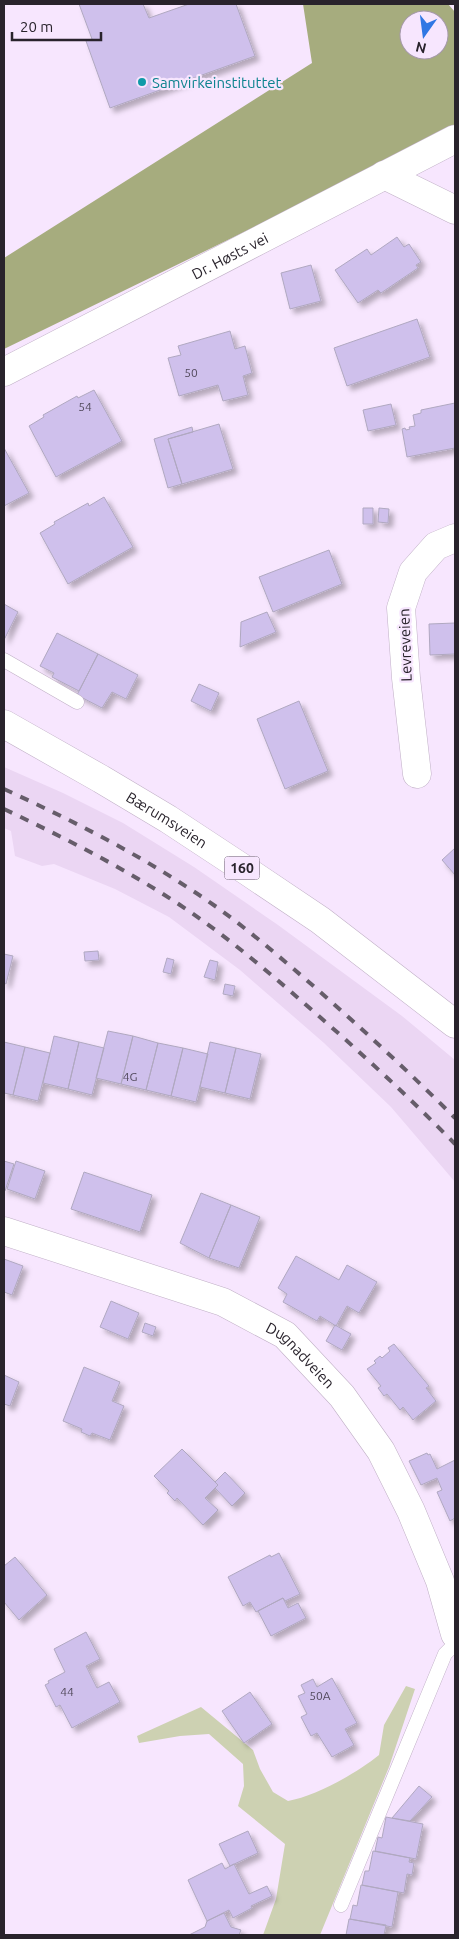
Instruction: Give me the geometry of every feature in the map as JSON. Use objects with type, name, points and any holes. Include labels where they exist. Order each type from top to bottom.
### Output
[{"type":"street","name":"Dr. Høsts vei","points":[[4,372],[455,139]]},
{"type":"street","points":[[384,175],[455,210]]},
{"type":"street","name":"Levreveien","points":[[417,774],[406,678],[401,608],[413,572],[436,546],[455,538]]},
{"type":"street","name":"Bærumsveien","points":[[8,728],[109,784],[247,871],[320,920],[455,1024]]},
{"type":"street","name":"Dugnadveien","points":[[4,1231],[223,1302],[285,1335],[342,1396],[381,1451],[411,1511],[440,1580],[455,1634]]},
{"type":"lane","points":[[4,660],[77,702]]},
{"type":"lane","points":[[341,1905],[446,1654],[455,1644]]},
{"type":"shaded area","points":[[4,767],[63,793],[123,823],[194,867],[278,925],[402,1016],[455,1060],[455,1182],[391,1107],[324,1043],[240,970],[169,917],[115,889],[54,864],[42,866],[15,856],[11,831],[4,828]]},
{"type":"green space","points":[[303,4],[448,4],[455,12],[455,127],[380,166],[4,349],[4,258],[312,63]]},
{"type":"green space","points":[[406,1686],[415,1689],[389,1767],[320,1935],[263,1935],[276,1899],[285,1844],[238,1806],[244,1786],[243,1764],[209,1734],[180,1736],[139,1743],[137,1736],[201,1707],[253,1750],[260,1769],[273,1792],[288,1801],[311,1794],[336,1783],[379,1755],[384,1725]]},
{"type":"building","name":"Samvirkeinstituttet","points":[[79,4],[143,4],[149,18],[189,4],[236,4],[255,56],[110,108],[86,41],[92,39]]},
{"type":"building","points":[[397,237],[404,247],[409,244],[421,262],[416,265],[418,268],[381,293],[378,290],[358,303],[335,270],[367,249],[371,255]]},
{"type":"building","points":[[311,265],[321,301],[290,309],[281,273]]},
{"type":"building","points":[[417,319],[430,357],[347,386],[334,348]]},
{"type":"building","points":[[230,331],[235,349],[245,346],[252,373],[243,376],[248,395],[223,401],[218,385],[179,396],[168,358],[181,355],[178,346]]},
{"type":"building","points":[[94,390],[122,441],[56,477],[29,426],[44,417],[43,415],[77,396],[78,398]]},
{"type":"building","points":[[455,403],[455,448],[407,457],[402,429],[405,428],[406,430],[410,429],[409,427],[415,426],[413,415],[421,413],[421,410]]},
{"type":"building","points":[[391,404],[396,425],[368,431],[363,410]]},
{"type":"building","points":[[219,424],[233,469],[182,484],[168,439]]},
{"type":"building","points":[[192,427],[193,432],[168,439],[182,484],[168,488],[154,439]]},
{"type":"building","points":[[4,448],[29,493],[4,506]]},
{"type":"building","points":[[104,497],[133,547],[68,584],[40,533],[55,524],[54,522],[88,503],[89,506]]},
{"type":"building","points":[[363,508],[373,508],[373,524],[363,524]]},
{"type":"building","points":[[379,508],[389,509],[388,523],[378,522]]},
{"type":"building","points":[[329,550],[342,584],[273,612],[259,577]]},
{"type":"building","points":[[4,604],[18,612],[4,640]]},
{"type":"building","points":[[267,612],[276,632],[240,647],[241,622]]},
{"type":"building","points":[[455,623],[455,654],[430,655],[429,624]]},
{"type":"building","points":[[57,633],[98,654],[79,691],[52,677],[54,673],[40,666]]},
{"type":"building","points":[[98,654],[138,675],[126,699],[112,692],[102,708],[77,695]]},
{"type":"building","points":[[199,684],[219,693],[211,711],[191,701]]},
{"type":"building","points":[[299,701],[328,771],[285,789],[257,719]]},
{"type":"building","points":[[455,848],[455,875],[442,860]]},
{"type":"building","points":[[98,951],[99,960],[85,961],[84,952]]},
{"type":"building","points":[[4,954],[13,956],[6,984],[4,983]]},
{"type":"building","points":[[167,958],[174,960],[171,974],[163,972]]},
{"type":"building","points":[[210,960],[218,962],[215,980],[204,977]]},
{"type":"building","points":[[225,984],[235,986],[233,996],[223,994]]},
{"type":"building","points":[[108,1031],[133,1036],[121,1084],[96,1078]]},
{"type":"building","points":[[54,1036],[79,1042],[68,1089],[43,1083]]},
{"type":"building","points":[[133,1036],[158,1043],[146,1090],[121,1084]]},
{"type":"building","points":[[4,1042],[25,1047],[13,1095],[4,1093]]},
{"type":"building","points":[[79,1042],[104,1048],[92,1095],[68,1089]]},
{"type":"building","points":[[210,1042],[236,1048],[225,1093],[200,1087]]},
{"type":"building","points":[[158,1043],[183,1048],[171,1096],[146,1090]]},
{"type":"building","points":[[25,1047],[50,1053],[38,1101],[13,1095]]},
{"type":"building","points":[[183,1048],[208,1054],[196,1102],[171,1096]]},
{"type":"building","points":[[236,1048],[261,1054],[250,1099],[225,1093]]},
{"type":"building","points":[[4,1161],[14,1164],[5,1191],[4,1191]]},
{"type":"building","points":[[16,1161],[45,1171],[35,1199],[7,1189]]},
{"type":"building","points":[[84,1172],[152,1195],[140,1232],[71,1209]]},
{"type":"building","points":[[201,1193],[231,1205],[209,1258],[180,1243]]},
{"type":"building","points":[[231,1205],[260,1217],[239,1268],[209,1258]]},
{"type":"building","points":[[296,1256],[339,1280],[347,1265],[377,1282],[359,1313],[347,1306],[336,1326],[320,1316],[317,1321],[283,1302],[287,1294],[278,1288]]},
{"type":"building","points":[[4,1259],[23,1266],[12,1295],[4,1292]]},
{"type":"building","points":[[111,1301],[139,1313],[128,1339],[100,1327]]},
{"type":"building","points":[[145,1323],[156,1327],[153,1336],[142,1332]]},
{"type":"building","points":[[335,1325],[351,1334],[342,1350],[326,1341]]},
{"type":"building","points":[[394,1344],[429,1386],[426,1388],[436,1401],[413,1420],[403,1407],[400,1410],[387,1394],[384,1396],[378,1388],[381,1386],[367,1369],[376,1363],[374,1361],[380,1356],[382,1358],[390,1351],[388,1348]]},
{"type":"building","points":[[84,1367],[120,1382],[112,1401],[124,1406],[110,1440],[92,1433],[90,1436],[81,1432],[82,1429],[63,1421]]},
{"type":"building","points":[[4,1375],[19,1382],[10,1406],[4,1404]]},
{"type":"building","points":[[182,1449],[218,1485],[205,1498],[218,1510],[203,1525],[177,1498],[175,1501],[167,1493],[169,1491],[154,1476]]},
{"type":"building","points":[[427,1453],[428,1455],[430,1454],[437,1469],[455,1460],[455,1518],[450,1521],[437,1492],[442,1490],[437,1478],[421,1485],[409,1461]]},
{"type":"building","points":[[225,1472],[245,1493],[232,1506],[215,1488],[218,1485],[215,1482]]},
{"type":"building","points":[[279,1553],[300,1594],[285,1601],[283,1598],[256,1612],[250,1602],[243,1606],[228,1577],[270,1555],[271,1557]]},
{"type":"building","points":[[15,1557],[47,1595],[19,1620],[4,1602],[4,1566]]},
{"type":"building","points":[[283,1598],[288,1608],[298,1603],[306,1618],[271,1636],[258,1611]]},
{"type":"building","points":[[86,1632],[100,1659],[86,1666],[97,1688],[109,1682],[120,1702],[72,1728],[60,1705],[56,1707],[45,1685],[49,1683],[48,1681],[65,1672],[54,1649]]},
{"type":"building","points":[[332,1678],[357,1723],[345,1729],[354,1745],[332,1757],[317,1733],[311,1736],[301,1717],[307,1714],[298,1696],[305,1693],[301,1685],[313,1679],[317,1687]]},
{"type":"building","points":[[250,1692],[272,1724],[244,1743],[222,1711]]},
{"type":"building","points":[[419,1786],[432,1797],[410,1821],[392,1818]]},
{"type":"building","points":[[386,1817],[423,1824],[416,1859],[375,1851],[378,1837],[382,1838]]},
{"type":"building","points":[[248,1831],[258,1853],[230,1866],[219,1844]]},
{"type":"building","points":[[373,1851],[410,1858],[409,1862],[414,1863],[412,1875],[407,1874],[404,1893],[362,1885],[365,1871],[369,1871]]},
{"type":"building","points":[[222,1863],[225,1869],[234,1864],[249,1894],[267,1886],[272,1896],[251,1906],[252,1908],[233,1918],[229,1910],[207,1921],[188,1880]]},
{"type":"building","points":[[361,1885],[398,1892],[392,1927],[350,1919],[353,1905],[357,1906]]},
{"type":"building","points":[[224,1913],[231,1927],[241,1930],[239,1935],[189,1935],[205,1927],[207,1921]]},
{"type":"building","points":[[349,1919],[386,1925],[384,1935],[346,1935]]},
{"type":"railway","points":[[4,789],[124,849],[170,876],[222,911],[277,954],[342,1011],[455,1118]]},
{"type":"railway","points":[[4,809],[116,866],[159,891],[213,928],[260,965],[344,1038],[455,1144]]},
{"type":"place","name":"Samvirkeinstituttet","points":[[142,82]]}]
